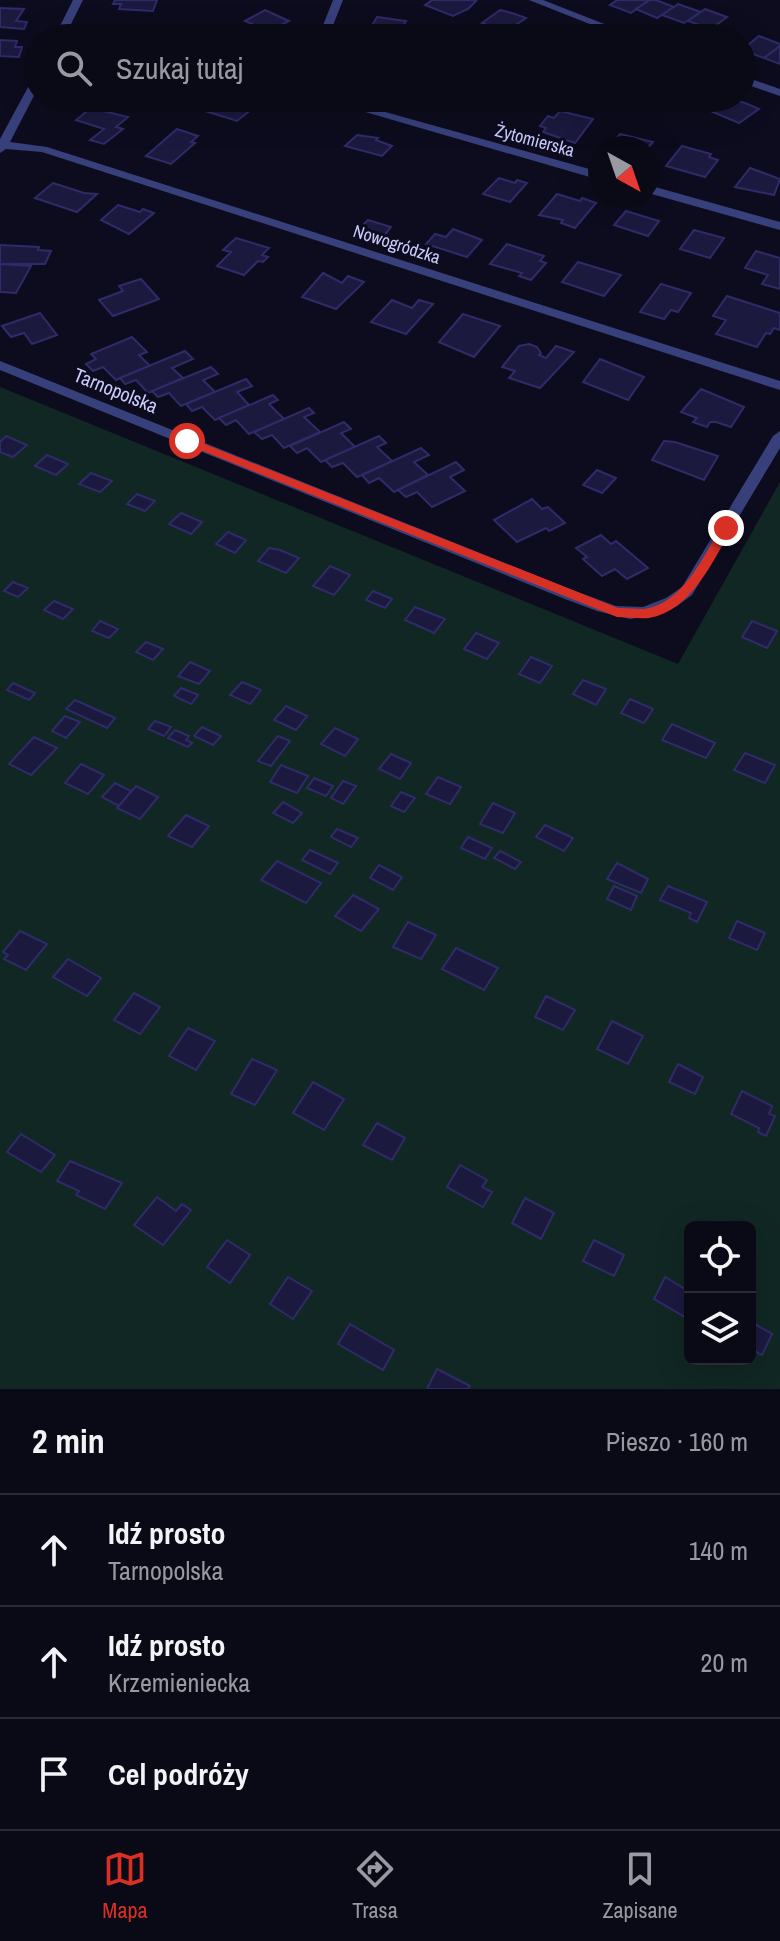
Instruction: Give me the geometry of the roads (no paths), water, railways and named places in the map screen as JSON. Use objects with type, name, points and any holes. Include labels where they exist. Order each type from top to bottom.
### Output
[{"type":"street","points":[[66,24],[78,0]]},
{"type":"street","points":[[329,24],[338,0]]},
{"type":"street","points":[[534,0],[598,24]]},
{"type":"street","points":[[756,84],[780,93]]},
{"type":"street","points":[[1,148],[24,103]]},
{"type":"street","name":"Żytomierska","points":[[373,112],[588,173]]},
{"type":"street","points":[[0,120],[14,121]]},
{"type":"street","name":"Nowogródzka","points":[[1,148],[43,149],[780,386]]},
{"type":"street","points":[[660,192],[780,226]]},
{"type":"street","name":"Tarnopolska","points":[[0,365],[617,612],[649,613],[663,608],[687,591],[780,436]]}]
